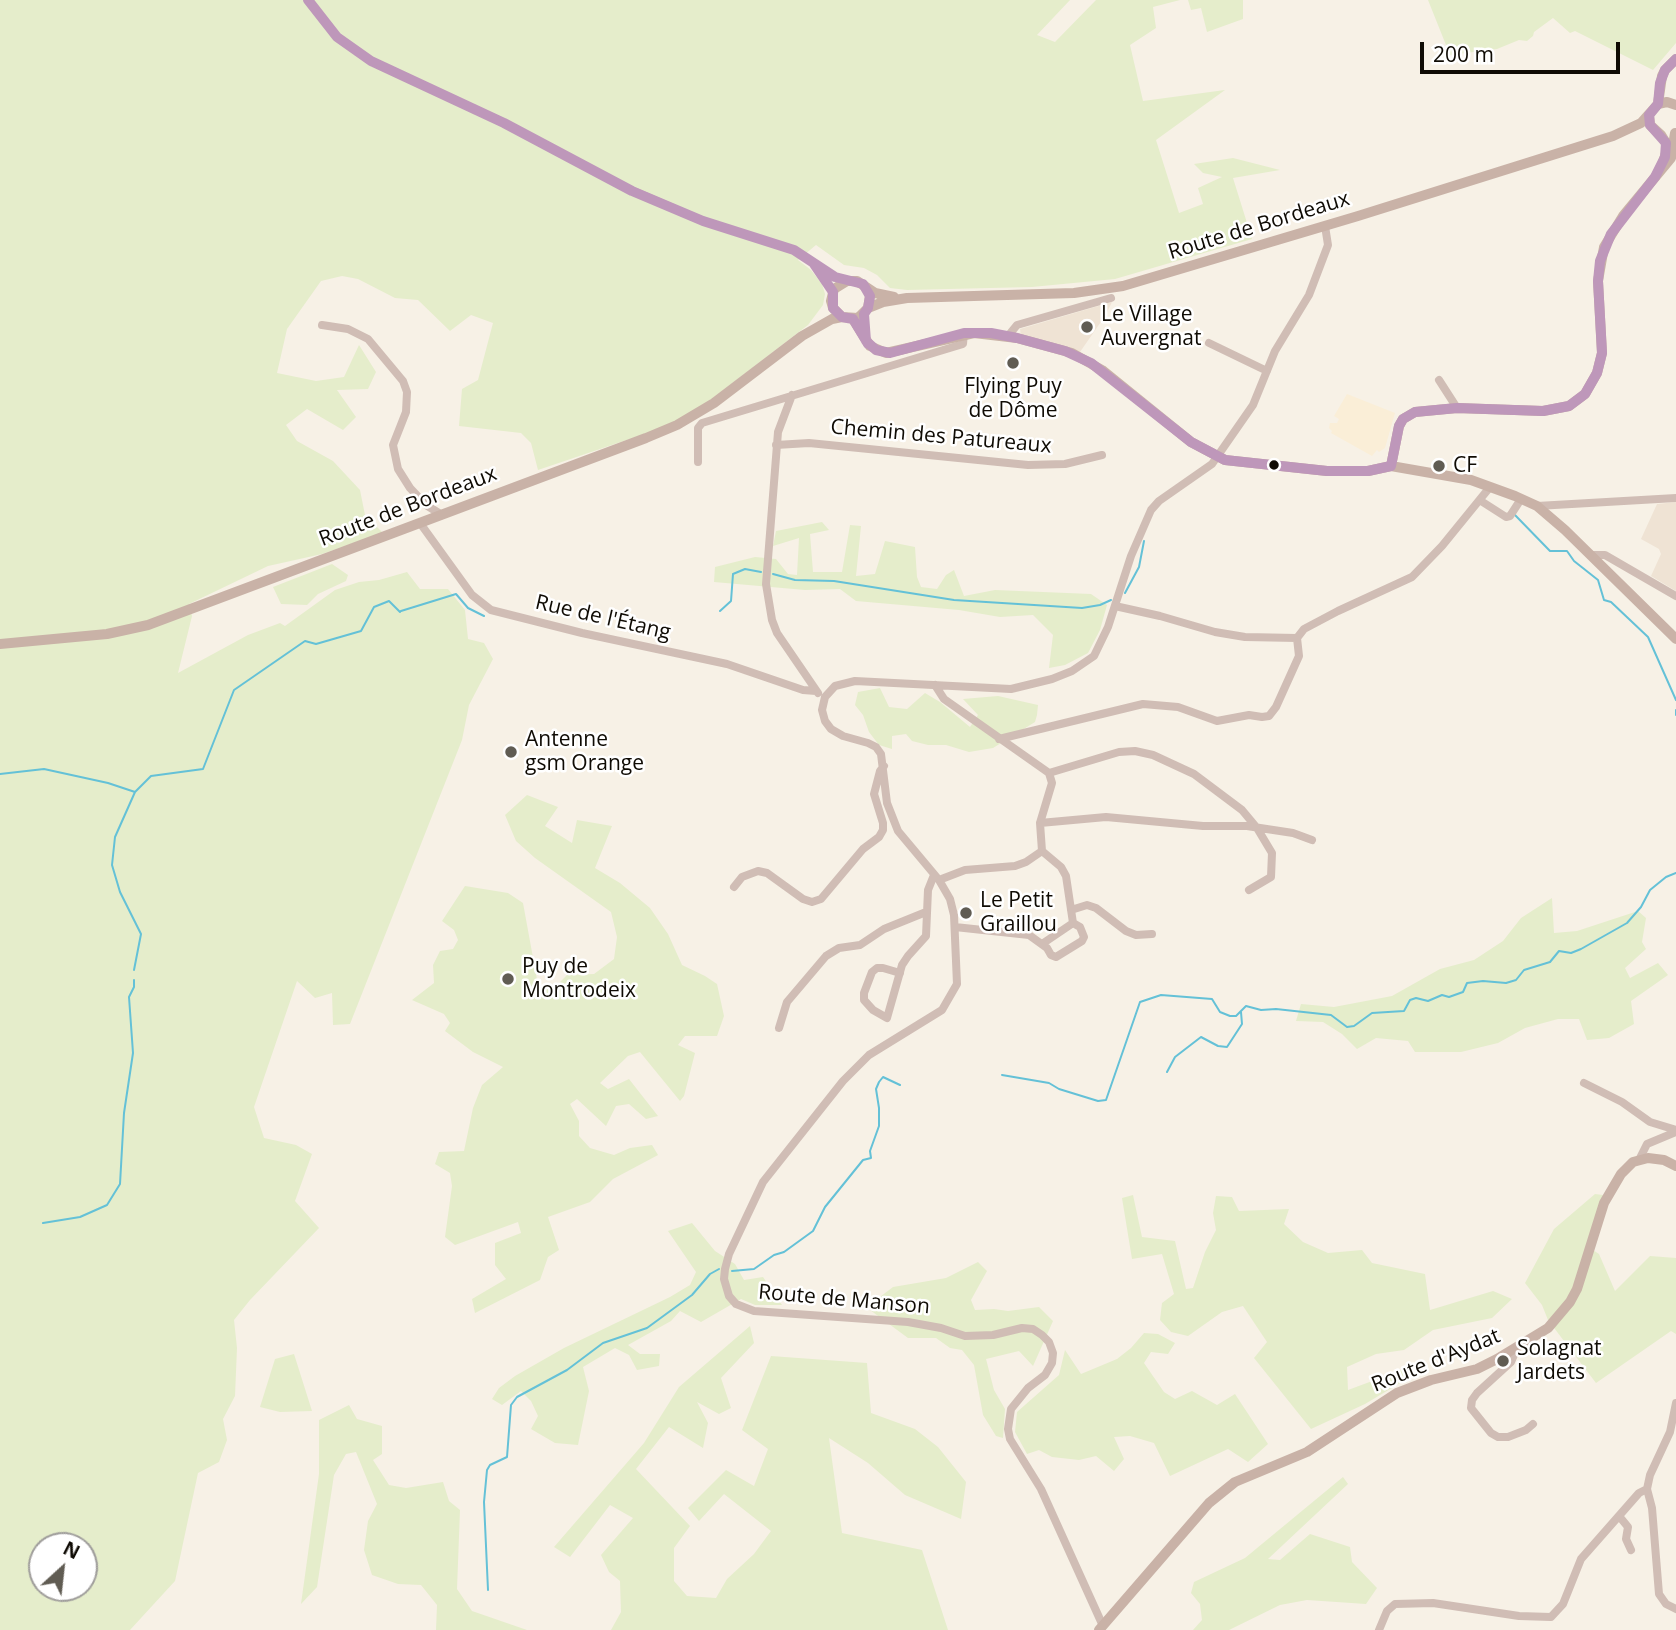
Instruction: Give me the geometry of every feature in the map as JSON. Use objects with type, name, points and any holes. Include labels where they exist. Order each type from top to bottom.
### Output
[{"type":"main road","points":[[1675,60],[1667,83],[1674,104],[1658,104],[1662,76],[1675,60]]},
{"type":"main road","name":"Route de Bordeaux","points":[[802,336],[832,319],[857,315],[883,302],[907,298],[1042,295],[1111,288],[1152,279],[1613,136],[1641,123],[1658,104]]},
{"type":"main road","points":[[1649,115],[1665,143],[1666,153],[1655,177]]},
{"type":"main road","points":[[1391,466],[1399,426],[1403,419],[1415,412],[1457,408],[1543,411],[1569,406],[1585,394],[1597,373],[1602,353],[1598,281],[1600,261],[1606,244],[1623,216],[1671,158],[1676,133]]},
{"type":"main road","name":"Route de Bordeaux","points":[[1613,136],[1676,133]]},
{"type":"main road","points":[[846,281],[857,281],[867,289],[870,296],[857,315],[833,308],[832,296],[836,286],[846,281]]},
{"type":"main road","name":"Route de Bordeaux","points":[[867,289],[883,295],[907,298]]},
{"type":"main road","name":"Route de Bordeaux","points":[[0,644],[54,641],[148,625],[677,425],[714,403],[802,336],[829,309],[832,296]]},
{"type":"main road","points":[[857,315],[866,341],[873,348],[886,353],[919,351],[964,333],[1008,336],[1065,351],[1091,363],[1191,442],[1218,458],[1327,471],[1368,471],[1391,466],[1445,474],[1521,499],[1537,506],[1592,555],[1676,639]]},
{"type":"main road","points":[[1639,1160],[1658,1159],[1676,1166]]},
{"type":"main road","name":"Route d'Aydat","points":[[1101,1628],[1209,1503],[1235,1482],[1307,1452],[1397,1393],[1432,1380],[1477,1369],[1548,1328],[1570,1302],[1583,1275],[1604,1203],[1620,1174],[1639,1160]]},
{"type":"street","points":[[308,0],[337,37],[371,61],[504,123],[632,191],[703,221],[775,243],[846,281]]},
{"type":"street","points":[[935,685],[944,699],[1049,773],[1052,783],[1040,822],[1042,850],[1061,867],[1066,876],[1073,922],[1084,937],[1056,957],[1051,956],[1042,944],[1029,934],[955,927],[951,902],[937,878],[898,831],[887,803],[881,754],[876,747],[831,729],[825,722],[822,710],[825,697],[835,686],[855,681],[935,685],[1011,689],[1052,679],[1072,671],[1094,656],[1103,640],[1131,556],[1151,510],[1159,501],[1218,458],[1253,405],[1277,346],[1309,295],[1328,245],[1325,226]]},
{"type":"street","points":[[809,259],[828,282],[832,296]]},
{"type":"street","points":[[1008,336],[1017,325],[1111,298]]},
{"type":"street","points":[[322,325],[348,329],[368,339],[403,382],[407,392],[406,412],[393,445],[398,469],[410,488],[426,505],[442,515]]},
{"type":"street","points":[[1209,343],[1267,371]]},
{"type":"street","points":[[698,461],[698,428],[702,423],[919,351]]},
{"type":"street","points":[[1439,380],[1457,408]]},
{"type":"street","points":[[792,395],[776,445],[766,584],[772,620],[777,632],[816,691],[825,697]]},
{"type":"street","name":"Chemin des Patureaux","points":[[776,445],[809,443],[1028,465],[1065,464],[1102,455]]},
{"type":"street","points":[[999,739],[1143,704],[1165,704],[1217,721],[1249,715],[1262,718],[1269,716],[1276,707],[1299,656],[1297,638],[1304,629],[1412,577],[1481,501],[1490,487]]},
{"type":"street","points":[[1537,506],[1676,498]]},
{"type":"street","points":[[1481,501],[1506,517],[1510,516],[1521,499]]},
{"type":"street","name":"Rue de l'Étang","points":[[420,523],[472,595],[491,610],[582,633],[727,664],[803,690],[816,691]]},
{"type":"street","points":[[1592,555],[1605,555],[1676,596]]},
{"type":"street","points":[[1115,606],[1215,632],[1245,637],[1297,638]]},
{"type":"street","points":[[1049,773],[1119,752],[1135,751],[1153,755],[1194,774],[1242,810],[1272,853],[1271,877],[1249,890]]},
{"type":"street","points":[[734,887],[742,877],[758,871],[766,873],[803,899],[812,902],[821,899],[863,849],[883,830],[874,794],[884,766]]},
{"type":"street","points":[[1040,822],[1105,817],[1257,828],[1293,833],[1312,840]]},
{"type":"street","points":[[900,973],[877,968],[864,993],[864,1000],[873,1010],[887,1018],[900,973],[908,956],[926,936],[928,890],[937,878],[965,870],[1015,866],[1026,862],[1042,850]]},
{"type":"street","points":[[1071,911],[1087,905],[1096,908],[1126,931],[1136,935],[1152,934]]},
{"type":"street","points":[[779,1028],[787,1002],[826,956],[839,948],[860,945],[884,929],[926,912]]},
{"type":"street","points":[[1042,944],[1073,922]]},
{"type":"street","name":"Route de Manson","points":[[955,927],[958,979],[949,1000],[942,1010],[860,1062],[770,1173],[756,1194],[730,1254],[724,1279],[736,1304],[754,1311],[925,1324],[965,1336],[993,1335],[1022,1328],[1033,1329],[1042,1335],[1049,1342],[1053,1353],[1052,1363],[1045,1375],[1028,1388],[1011,1409],[1010,1439],[1041,1489],[1101,1628]]},
{"type":"street","points":[[1584,1083],[1622,1102],[1650,1122],[1676,1131]]},
{"type":"street","points":[[1639,1160],[1647,1144],[1676,1131]]},
{"type":"street","points":[[1513,1350],[1511,1362],[1477,1393],[1471,1408],[1491,1433],[1499,1437],[1526,1430],[1533,1424]]},
{"type":"street","points":[[1676,1403],[1670,1432],[1650,1475],[1647,1489],[1652,1508],[1659,1594],[1662,1600],[1676,1609]]},
{"type":"street","points":[[1379,1630],[1387,1611],[1395,1604],[1433,1603],[1551,1617],[1563,1604],[1581,1559],[1639,1493],[1647,1489]]},
{"type":"street","points":[[1619,1516],[1628,1527],[1626,1539],[1631,1550]]},
{"type":"shaded area","name":"Le Village Auvergnat","points":[[1112,302],[1080,352],[1021,336],[1020,329]]},
{"type":"shaded area","points":[[1347,394],[1395,413],[1385,448],[1379,452],[1377,450],[1372,456],[1331,433],[1330,423],[1337,423],[1339,419],[1334,416]]},
{"type":"shaded area","points":[[1676,502],[1676,591],[1651,576],[1661,554],[1659,549],[1641,539],[1657,504]]},
{"type":"green space","points":[[0,0],[1070,0],[1037,35],[1055,42],[1096,0],[1180,0],[1153,7],[1156,28],[1130,45],[1143,101],[1225,90],[1156,140],[1179,213],[1203,204],[1198,188],[1222,177],[1203,173],[1194,164],[1233,158],[1280,170],[1233,178],[1252,239],[1115,279],[1032,287],[907,290],[890,288],[877,275],[864,268],[844,265],[816,245],[798,260],[811,270],[822,284],[825,294],[823,305],[808,325],[709,401],[671,425],[538,470],[531,443],[521,433],[459,426],[462,389],[478,380],[493,323],[471,315],[450,331],[418,300],[395,298],[358,279],[342,276],[321,281],[287,329],[277,373],[316,381],[344,377],[359,345],[376,372],[368,389],[337,390],[356,417],[343,430],[307,409],[286,425],[297,441],[333,461],[360,490],[365,515],[383,533],[322,554],[268,566],[189,604],[192,616],[178,673],[248,635],[280,623],[285,626],[335,590],[407,572],[420,589],[448,589],[465,610],[468,639],[484,643],[493,659],[469,705],[462,740],[350,1024],[333,1025],[332,993],[315,998],[297,981],[254,1107],[264,1138],[296,1145],[312,1154],[295,1201],[319,1228],[234,1320],[237,1348],[235,1396],[223,1419],[227,1440],[219,1462],[198,1473],[175,1581],[130,1630],[0,1630]]},
{"type":"green space","points":[[1188,0],[1243,0],[1243,19],[1207,32],[1201,8],[1191,10]]},
{"type":"green space","points":[[1428,0],[1676,0],[1676,43],[1653,70],[1575,31],[1570,33],[1553,18],[1534,32],[1527,41],[1519,40],[1497,49],[1450,55]]},
{"type":"green space","points":[[822,522],[829,530],[810,534],[813,572],[842,572],[850,525],[861,526],[856,576],[875,574],[885,541],[915,547],[917,577],[921,587],[937,589],[946,575],[954,570],[964,596],[995,590],[1091,594],[1107,605],[1100,630],[1088,653],[1065,665],[1049,668],[1053,635],[1033,615],[1000,617],[959,610],[856,601],[840,589],[805,590],[714,582],[715,567],[755,557],[776,559],[788,574],[797,575],[799,538],[773,546],[776,531]]},
{"type":"green space","points":[[332,564],[348,575],[346,581],[318,594],[307,605],[281,604],[273,587]]},
{"type":"green space","points":[[880,688],[889,707],[907,709],[925,693],[970,727],[978,715],[963,699],[998,696],[1038,705],[1037,715],[1035,722],[993,748],[969,752],[946,745],[928,745],[912,741],[906,734],[892,736],[892,749],[879,745],[855,705],[858,692]]},
{"type":"green space","points":[[527,795],[558,807],[545,826],[572,843],[577,820],[612,826],[595,868],[620,883],[650,908],[668,934],[682,965],[717,984],[724,1016],[717,1036],[685,1036],[678,1045],[695,1053],[684,1096],[680,1101],[640,1052],[628,1056],[600,1083],[608,1089],[629,1079],[658,1116],[646,1119],[629,1104],[616,1106],[606,1126],[577,1099],[570,1104],[579,1121],[579,1136],[590,1148],[614,1155],[630,1148],[652,1145],[658,1155],[613,1179],[590,1202],[548,1217],[559,1250],[548,1257],[540,1280],[475,1313],[472,1299],[506,1279],[495,1265],[495,1243],[521,1233],[518,1222],[455,1245],[445,1237],[452,1186],[450,1173],[435,1164],[439,1152],[464,1151],[473,1108],[482,1085],[503,1067],[473,1052],[445,1031],[450,1023],[444,1014],[412,1000],[434,983],[433,965],[440,951],[453,949],[458,940],[454,930],[442,921],[465,886],[508,893],[523,903],[538,985],[554,988],[567,975],[594,974],[614,959],[617,937],[611,912],[535,858],[516,841],[505,815]]},
{"type":"green space","points":[[1552,898],[1554,933],[1577,931],[1638,911],[1646,918],[1642,942],[1646,949],[1625,968],[1630,978],[1658,963],[1668,975],[1631,1001],[1634,1024],[1609,1038],[1587,1040],[1579,1019],[1558,1019],[1525,1028],[1498,1043],[1461,1052],[1415,1052],[1408,1041],[1376,1038],[1357,1049],[1342,1034],[1323,1022],[1296,1021],[1301,1004],[1334,1007],[1392,996],[1440,969],[1474,960],[1503,941],[1521,918]]},
{"type":"green space","points":[[1595,1194],[1603,1195],[1587,1246],[1599,1254],[1615,1291],[1650,1256],[1676,1258],[1676,1334],[1671,1331],[1596,1383],[1548,1320],[1542,1305],[1525,1283],[1554,1229]]},
{"type":"green space","points":[[1133,1195],[1142,1237],[1175,1241],[1186,1289],[1193,1288],[1205,1252],[1216,1230],[1213,1213],[1216,1196],[1232,1197],[1239,1211],[1289,1209],[1284,1224],[1303,1242],[1328,1253],[1362,1250],[1372,1263],[1425,1274],[1430,1310],[1493,1291],[1512,1299],[1492,1318],[1433,1330],[1404,1350],[1376,1354],[1347,1367],[1348,1390],[1418,1364],[1422,1370],[1365,1404],[1311,1429],[1254,1358],[1267,1342],[1243,1306],[1222,1312],[1188,1336],[1171,1332],[1160,1320],[1162,1303],[1174,1294],[1162,1254],[1132,1259],[1122,1198]]},
{"type":"green space","points":[[692,1223],[715,1251],[735,1264],[744,1280],[763,1277],[782,1305],[755,1305],[741,1299],[701,1322],[680,1311],[671,1321],[628,1345],[640,1354],[660,1354],[659,1366],[637,1370],[629,1355],[615,1348],[583,1367],[589,1391],[578,1445],[555,1443],[531,1429],[538,1416],[531,1401],[521,1391],[502,1405],[492,1399],[499,1388],[515,1376],[564,1348],[690,1285],[696,1272],[668,1231]]},
{"type":"green space","points":[[978,1262],[987,1271],[971,1300],[975,1310],[1008,1311],[1039,1307],[1053,1321],[1033,1366],[1019,1351],[986,1359],[994,1390],[1005,1409],[1003,1438],[996,1436],[983,1415],[974,1365],[962,1350],[950,1348],[936,1338],[908,1338],[870,1310],[876,1300],[893,1287],[946,1278]]},
{"type":"green space","points":[[750,1326],[754,1343],[721,1378],[731,1408],[719,1414],[697,1402],[708,1423],[703,1448],[669,1427],[636,1469],[690,1526],[674,1548],[674,1581],[687,1596],[716,1598],[727,1579],[754,1554],[771,1531],[724,1494],[699,1521],[688,1508],[726,1470],[754,1486],[768,1449],[742,1430],[771,1356],[867,1363],[871,1413],[915,1429],[938,1447],[966,1482],[961,1519],[905,1495],[868,1463],[829,1438],[842,1533],[922,1550],[948,1630],[611,1630],[621,1612],[620,1581],[609,1572],[601,1555],[633,1518],[610,1505],[570,1557],[554,1547],[644,1443],[679,1387]]},
{"type":"green space","points":[[1144,1333],[1158,1334],[1175,1343],[1168,1354],[1151,1352],[1144,1363],[1164,1392],[1175,1399],[1192,1391],[1217,1405],[1235,1394],[1268,1444],[1248,1462],[1228,1449],[1170,1476],[1154,1443],[1130,1436],[1114,1437],[1124,1459],[1114,1471],[1096,1456],[1079,1460],[1052,1457],[1039,1450],[1027,1454],[1015,1432],[1017,1412],[1059,1375],[1065,1350],[1081,1374],[1117,1359]]},
{"type":"green space","points":[[294,1354],[312,1411],[280,1412],[260,1407],[275,1359]]},
{"type":"green space","points":[[349,1405],[357,1419],[382,1426],[382,1454],[373,1460],[389,1485],[406,1488],[443,1482],[449,1501],[460,1510],[457,1589],[472,1611],[527,1630],[436,1630],[437,1605],[421,1585],[398,1584],[372,1575],[364,1550],[368,1521],[377,1504],[356,1452],[346,1454],[334,1475],[317,1587],[301,1604],[319,1474],[319,1420]]},
{"type":"green space","points":[[1343,1477],[1348,1484],[1268,1559],[1280,1560],[1310,1534],[1350,1547],[1352,1562],[1377,1588],[1366,1604],[1307,1600],[1280,1605],[1229,1630],[1193,1630],[1202,1620],[1200,1604],[1191,1593],[1194,1582],[1245,1558]]},
{"type":"waterway","points":[[1514,514],[1550,551],[1567,551],[1574,561],[1598,580],[1604,600],[1611,602],[1648,637],[1676,700]]},
{"type":"waterway","points":[[1125,593],[1139,567],[1144,541]]},
{"type":"waterway","points":[[720,611],[731,601],[733,574],[745,569],[761,572]]},
{"type":"waterway","points":[[773,574],[795,580],[834,581],[954,600],[1082,608],[1111,600]]},
{"type":"waterway","points":[[401,611],[456,594],[468,608],[484,616]]},
{"type":"waterway","points":[[134,970],[141,934],[120,892],[112,865],[115,837],[135,792],[151,776],[203,769],[234,690],[305,641],[316,644],[361,631],[374,607],[389,601],[400,612]]},
{"type":"waterway","points":[[1676,710],[1676,715]]},
{"type":"waterway","points":[[0,774],[44,769],[108,783],[135,792]]},
{"type":"waterway","points":[[1002,1075],[1049,1083],[1059,1089],[1098,1101],[1106,1100],[1140,1002],[1161,995],[1212,999],[1220,1012],[1230,1016],[1236,1016],[1246,1006],[1261,1010],[1331,1015],[1347,1027],[1354,1026],[1372,1013],[1404,1011],[1410,1000],[1416,998],[1428,1001],[1442,995],[1449,997],[1463,992],[1467,983],[1506,983],[1516,980],[1524,970],[1550,962],[1559,951],[1571,953],[1581,949],[1627,923],[1641,907],[1650,890],[1666,877],[1676,873]]},
{"type":"waterway","points":[[43,1223],[80,1217],[107,1205],[120,1184],[124,1113],[133,1053],[129,997],[134,980]]},
{"type":"waterway","points":[[1167,1072],[1175,1057],[1201,1037],[1218,1046],[1227,1047],[1242,1024],[1241,1012]]},
{"type":"waterway","points":[[732,1271],[754,1269],[813,1231],[825,1207],[863,1160],[871,1158],[870,1151],[879,1126],[876,1089],[879,1082],[883,1077],[900,1085]]},
{"type":"waterway","points":[[488,1590],[484,1502],[487,1470],[490,1465],[507,1457],[511,1405],[517,1397],[567,1370],[603,1343],[647,1328],[692,1295],[710,1274],[719,1269]]},
{"type":"transit line","points":[[308,0],[337,37],[371,61],[504,123],[632,191],[703,221],[794,250],[835,277],[863,284],[870,296],[864,314],[866,341],[876,350],[890,353],[964,333],[991,333],[1017,338],[1065,351],[1091,363],[1191,442],[1225,460],[1327,471],[1368,471],[1391,466]]},
{"type":"transit line","points":[[1391,466],[1399,426],[1403,419],[1415,412],[1457,408],[1543,411],[1569,406],[1585,394],[1597,373],[1602,353],[1598,281],[1600,261],[1611,234],[1655,177],[1665,157],[1666,143],[1650,125],[1649,115],[1658,104],[1660,83],[1665,70],[1676,59]]},
{"type":"transit line","points":[[814,264],[833,292],[833,308],[842,317],[853,319],[868,344]]},
{"type":"place","name":"Le Village Auvergnat","points":[[1087,327]]},
{"type":"place","name":"Flying Puy de Dôme","points":[[1013,363]]},
{"type":"place","name":"CF","points":[[1439,466]]},
{"type":"place","name":"Antenne gsm Orange","points":[[511,752]]},
{"type":"place","name":"Le Petit Graillou","points":[[966,913]]},
{"type":"place","name":"Puy de Montrodeix","points":[[508,979]]},
{"type":"place","name":"Solagnat Jardets","points":[[1503,1361]]}]
